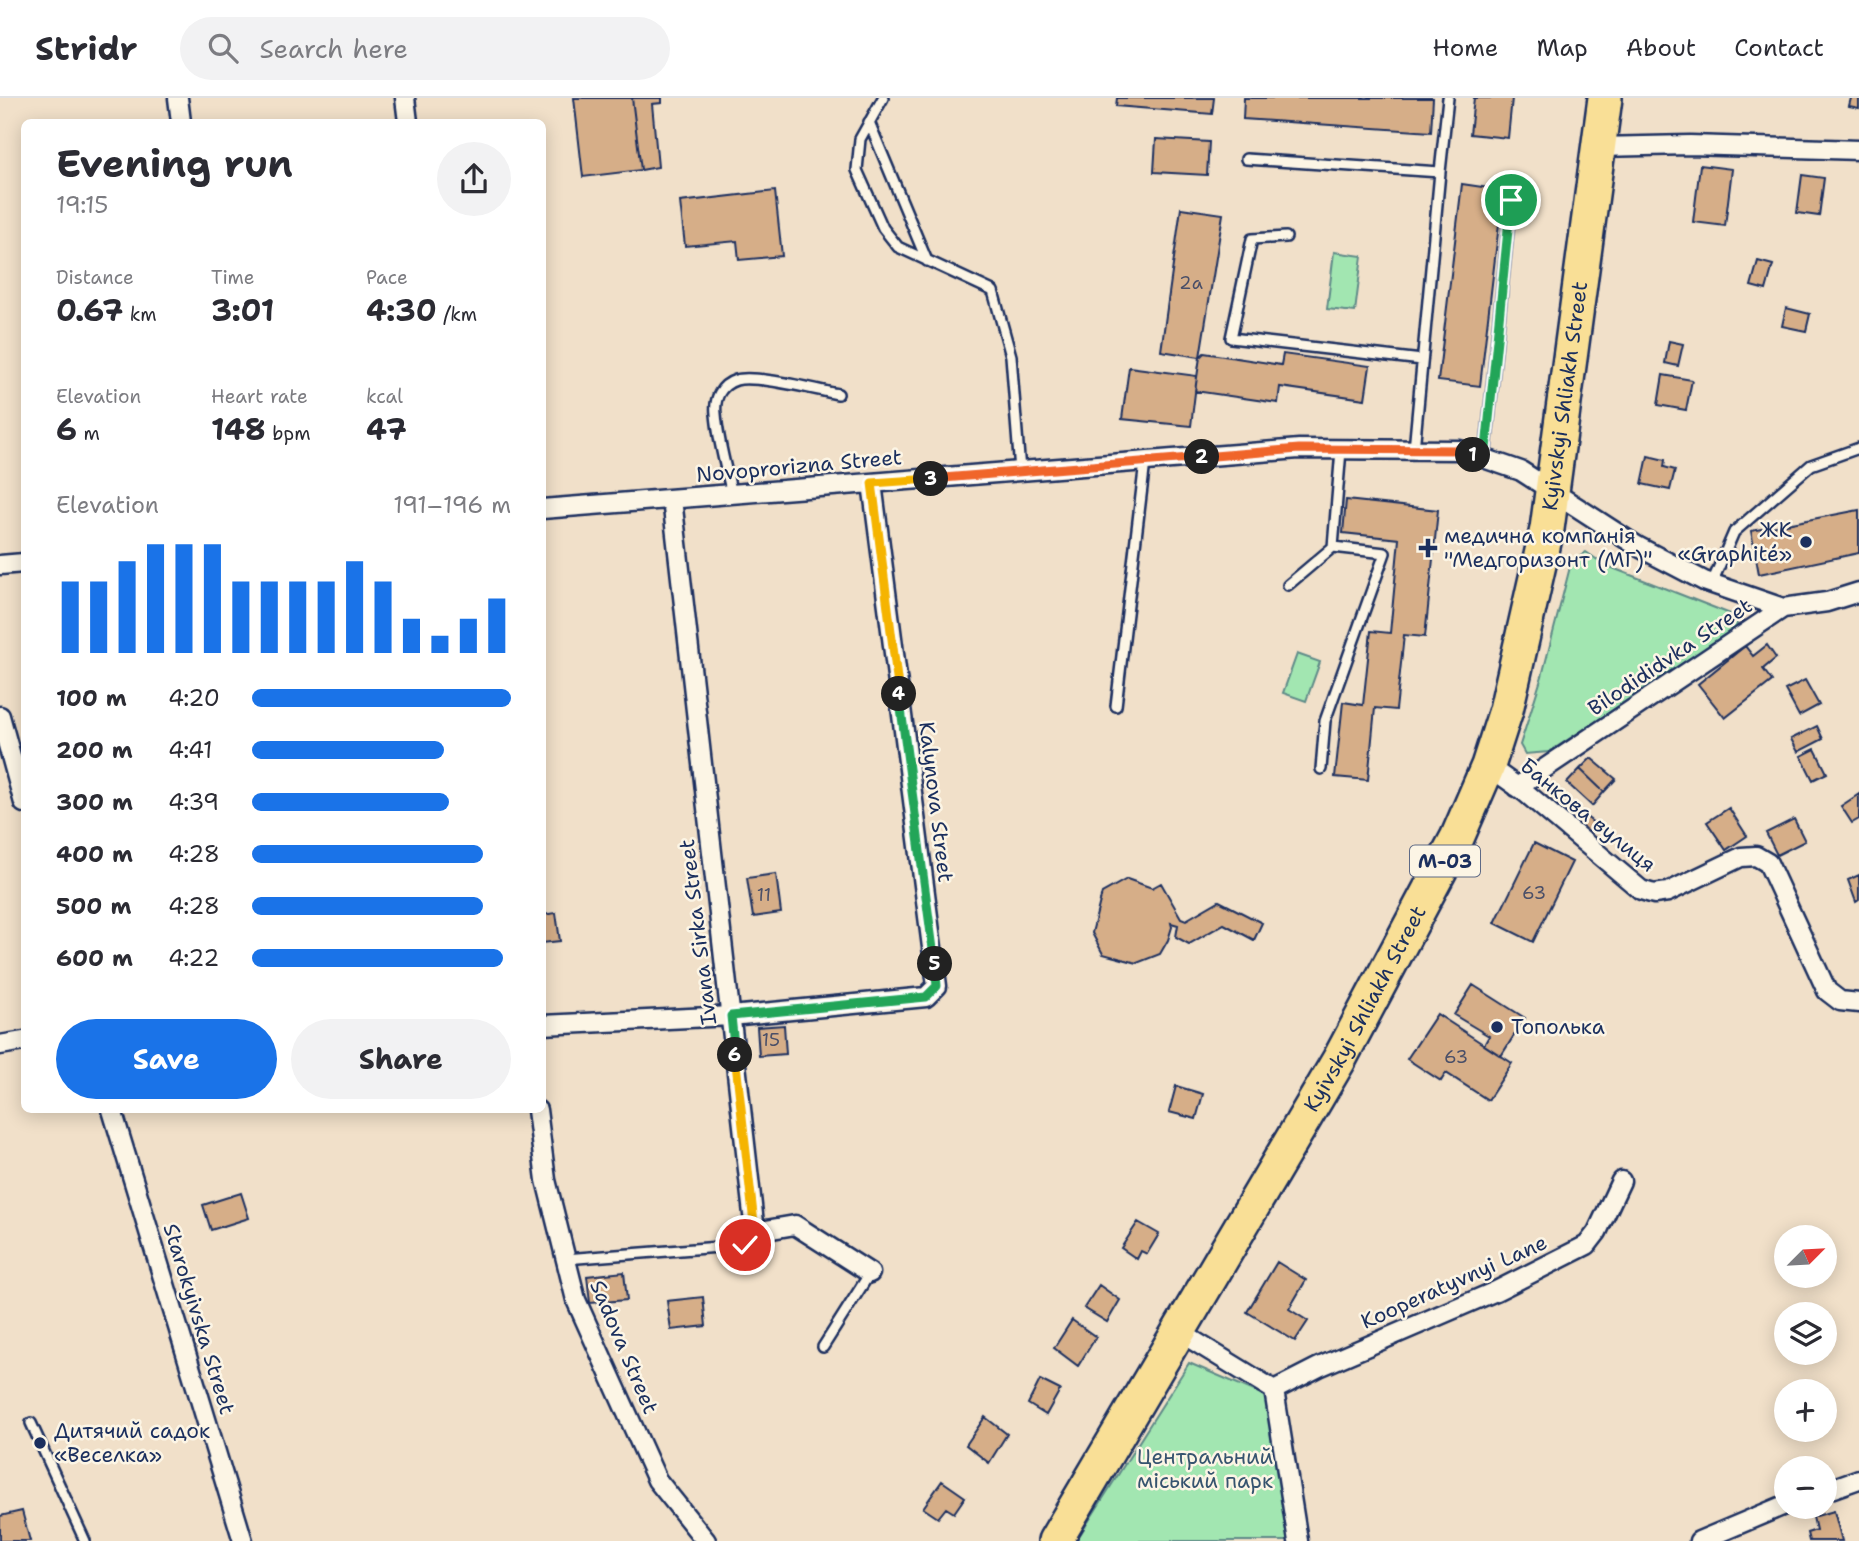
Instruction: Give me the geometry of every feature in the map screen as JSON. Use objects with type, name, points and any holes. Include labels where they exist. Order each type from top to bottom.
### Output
[{"type":"highway","name":"Kyivskyi Shliakh Street","points":[[1055,1541],[1390,968],[1457,838],[1488,766],[1506,710],[1532,604],[1552,491],[1605,98]]},
{"type":"street","points":[[178,98],[181,119]]},
{"type":"street","points":[[405,98],[408,119]]},
{"type":"street","points":[[1598,147],[1690,145],[1859,150]]},
{"type":"street","name":"Novoprorizna Street","points":[[546,509],[1299,449],[1460,450],[1521,471],[1637,545],[1712,583],[1783,608]]},
{"type":"street","name":"Kalynova Street","points":[[731,1016],[926,997],[937,986],[872,483]]},
{"type":"street","name":"Ivana Sirka Street","points":[[671,499],[755,1232]]},
{"type":"street","points":[[0,565],[21,563]]},
{"type":"street","name":"Bilodididvka Street","points":[[1517,787],[1783,608],[1827,601],[1859,592]]},
{"type":"street","points":[[1,723],[21,793]]},
{"type":"street","name":"Банкова вулиця","points":[[1488,766],[1642,890],[1654,894],[1668,892],[1741,857],[1756,856],[1768,863],[1827,990],[1840,1001],[1859,1003]]},
{"type":"street","points":[[546,1025],[731,1016]]},
{"type":"street","points":[[0,1045],[21,1042]]},
{"type":"street","name":"Starokyivska Street","points":[[113,1113],[239,1539]]},
{"type":"street","name":"Sadova Street","points":[[537,1113],[546,1180],[576,1300],[657,1480],[701,1540]]},
{"type":"street","name":"Kooperatyvnyi Lane","points":[[1274,1390],[1319,1367],[1496,1291],[1587,1245],[1597,1232],[1621,1181]]},
{"type":"street","points":[[755,1232],[795,1225],[870,1273]]},
{"type":"street","points":[[1181,1325],[1186,1336],[1274,1390],[1298,1541]]},
{"type":"street","points":[[1837,1487],[1859,1479]]},
{"type":"street","points":[[1699,1541],[1774,1509]]},
{"type":"lane","points":[[883,98],[860,139],[857,170],[883,228],[898,247],[993,291],[1011,356],[1020,471]]},
{"type":"lane","points":[[1414,450],[1448,98]]},
{"type":"lane","points":[[869,122],[926,261]]},
{"type":"lane","points":[[1246,159],[1440,173]]},
{"type":"lane","points":[[1485,459],[1511,200]]},
{"type":"lane","points":[[1286,237],[1252,239],[1231,338],[1422,360]]},
{"type":"lane","points":[[732,494],[716,414],[716,399],[723,386],[738,379],[753,380],[838,394]]},
{"type":"lane","points":[[1712,583],[1734,532],[1811,465],[1859,448]]},
{"type":"lane","points":[[1288,585],[1333,547],[1341,450]]},
{"type":"lane","points":[[1116,706],[1145,462]]},
{"type":"lane","points":[[1321,769],[1325,721],[1385,553],[1333,547]]},
{"type":"lane","points":[[565,1259],[745,1245],[755,1232]]},
{"type":"lane","points":[[823,1347],[870,1273]]},
{"type":"lane","points":[[31,1423],[85,1541]]},
{"type":"green space","points":[[1334,252],[1362,256],[1355,312],[1327,309]]},
{"type":"green space","points":[[1586,552],[1605,565],[1738,617],[1736,630],[1549,752],[1525,754],[1520,745],[1542,676],[1571,563]]},
{"type":"green space","points":[[1297,654],[1320,662],[1306,701],[1283,693]]},
{"type":"green space","name":"Центральний міський парк","points":[[1189,1363],[1266,1396],[1288,1541],[1076,1541]]},
{"type":"building","points":[[574,98],[632,98],[641,170],[583,177]]},
{"type":"building","points":[[632,98],[662,98],[662,103],[652,104],[658,167],[641,170]]},
{"type":"building","points":[[1117,98],[1214,98],[1212,114],[1116,106]]},
{"type":"building","points":[[1244,98],[1433,98],[1431,132],[1243,119]]},
{"type":"building","points":[[1474,98],[1512,98],[1508,138],[1470,134]]},
{"type":"building","points":[[1851,98],[1859,98],[1859,108],[1849,106]]},
{"type":"building","points":[[1156,139],[1209,142],[1207,175],[1154,172]]},
{"type":"building","points":[[1700,165],[1732,169],[1725,226],[1693,222]]},
{"type":"building","points":[[1802,175],[1824,178],[1819,216],[1797,213]]},
{"type":"building","points":[[1462,184],[1503,190],[1480,386],[1438,381]]},
{"type":"building","points":[[775,191],[782,256],[739,260],[737,241],[685,246],[680,202]]},
{"type":"building","points":[[1181,208],[1223,214],[1200,357],[1161,351]]},
{"type":"building","points":[[1758,261],[1773,265],[1766,290],[1751,286]]},
{"type":"building","points":[[1786,308],[1810,314],[1806,331],[1782,326]]},
{"type":"building","points":[[1669,341],[1683,344],[1678,366],[1665,363]]},
{"type":"building","points":[[1204,353],[1281,365],[1283,354],[1370,366],[1365,399],[1280,387],[1278,403],[1195,391],[1200,357]]},
{"type":"building","points":[[1129,367],[1197,376],[1191,426],[1122,419]]},
{"type":"building","points":[[1663,375],[1692,380],[1686,410],[1658,405]]},
{"type":"building","points":[[1648,456],[1665,460],[1664,467],[1675,470],[1670,490],[1642,484]]},
{"type":"building","points":[[1346,500],[1438,510],[1425,637],[1404,635],[1396,710],[1375,708],[1368,780],[1335,777],[1343,702],[1363,705],[1371,631],[1390,633],[1399,539],[1343,533]]},
{"type":"building","name":"ЖК «Graphité»","points":[[1859,510],[1859,553],[1759,574],[1751,531]]},
{"type":"building","points":[[1767,645],[1776,658],[1763,669],[1772,681],[1725,718],[1698,684],[1745,646],[1753,656]]},
{"type":"building","points":[[1805,680],[1819,705],[1799,716],[1785,690]]},
{"type":"building","points":[[1817,726],[1823,739],[1798,752],[1791,739]]},
{"type":"building","points":[[1815,749],[1827,773],[1813,780],[1801,756]]},
{"type":"building","points":[[1591,758],[1616,779],[1604,792],[1580,769]]},
{"type":"building","points":[[1580,769],[1604,792],[1592,806],[1567,783]]},
{"type":"building","points":[[1859,794],[1859,819],[1852,823],[1841,806]]},
{"type":"building","points":[[1575,808],[1595,824],[1584,837],[1565,821]]},
{"type":"building","points":[[1729,808],[1747,836],[1726,850],[1707,822]]},
{"type":"building","points":[[1794,819],[1805,841],[1777,855],[1766,833]]},
{"type":"building","points":[[1534,843],[1572,862],[1533,942],[1495,923]]},
{"type":"building","points":[[776,874],[781,913],[753,917],[747,878]]},
{"type":"building","points":[[1859,875],[1859,900],[1856,902],[1848,880]]},
{"type":"building","points":[[1127,879],[1152,888],[1161,883],[1181,918],[1186,920],[1219,901],[1262,923],[1254,940],[1224,924],[1189,944],[1176,937],[1178,925],[1171,923],[1168,940],[1160,954],[1137,963],[1103,954],[1092,933],[1102,893]]},
{"type":"building","points":[[556,913],[560,941],[546,943],[546,914]]},
{"type":"building","name":"Тополька","points":[[1473,985],[1525,1018],[1501,1056],[1484,1045],[1489,1036],[1454,1015]]},
{"type":"building","points":[[1437,1014],[1512,1063],[1488,1100],[1446,1073],[1441,1081],[1407,1059]]},
{"type":"building","points":[[784,1025],[786,1054],[759,1056],[757,1027]]},
{"type":"building","points":[[1176,1086],[1203,1094],[1196,1119],[1169,1112]]},
{"type":"building","points":[[241,1193],[249,1218],[211,1230],[203,1205]]},
{"type":"building","points":[[1138,1222],[1159,1234],[1147,1254],[1141,1251],[1137,1259],[1121,1248]]},
{"type":"building","points":[[1277,1262],[1306,1280],[1289,1309],[1308,1321],[1295,1341],[1247,1312]]},
{"type":"building","points":[[624,1272],[627,1300],[590,1303],[587,1276]]},
{"type":"building","points":[[1099,1285],[1120,1300],[1107,1322],[1084,1308]]},
{"type":"building","points":[[703,1297],[706,1326],[671,1330],[667,1301]]},
{"type":"building","points":[[1072,1320],[1096,1337],[1078,1366],[1054,1348]]},
{"type":"building","points":[[1040,1380],[1060,1390],[1046,1415],[1028,1404]]},
{"type":"building","points":[[985,1417],[1007,1434],[989,1463],[966,1445]]},
{"type":"building","points":[[942,1481],[965,1497],[954,1513],[946,1508],[938,1518],[923,1508]]},
{"type":"building","points":[[22,1511],[30,1541],[0,1541],[0,1516]]},
{"type":"building","points":[[1813,1519],[1836,1519],[1842,1541],[1809,1541],[1807,1533],[1816,1530]]},
{"type":"place","name":"ЖК «Graphité»","points":[[1806,542]]},
{"type":"place","name":"медична компанія \"Медгоризонт (МГ)\"","points":[[1428,548]]},
{"type":"place","name":"Тополька","points":[[1497,1027]]},
{"type":"place","name":"Дитячий садок «Веселка»","points":[[40,1443]]},
{"type":"route","points":[[745,1245],[755,1232],[731,1016],[926,997],[937,986],[872,483],[1299,449],[1460,450],[1485,459],[1511,200]]}]
